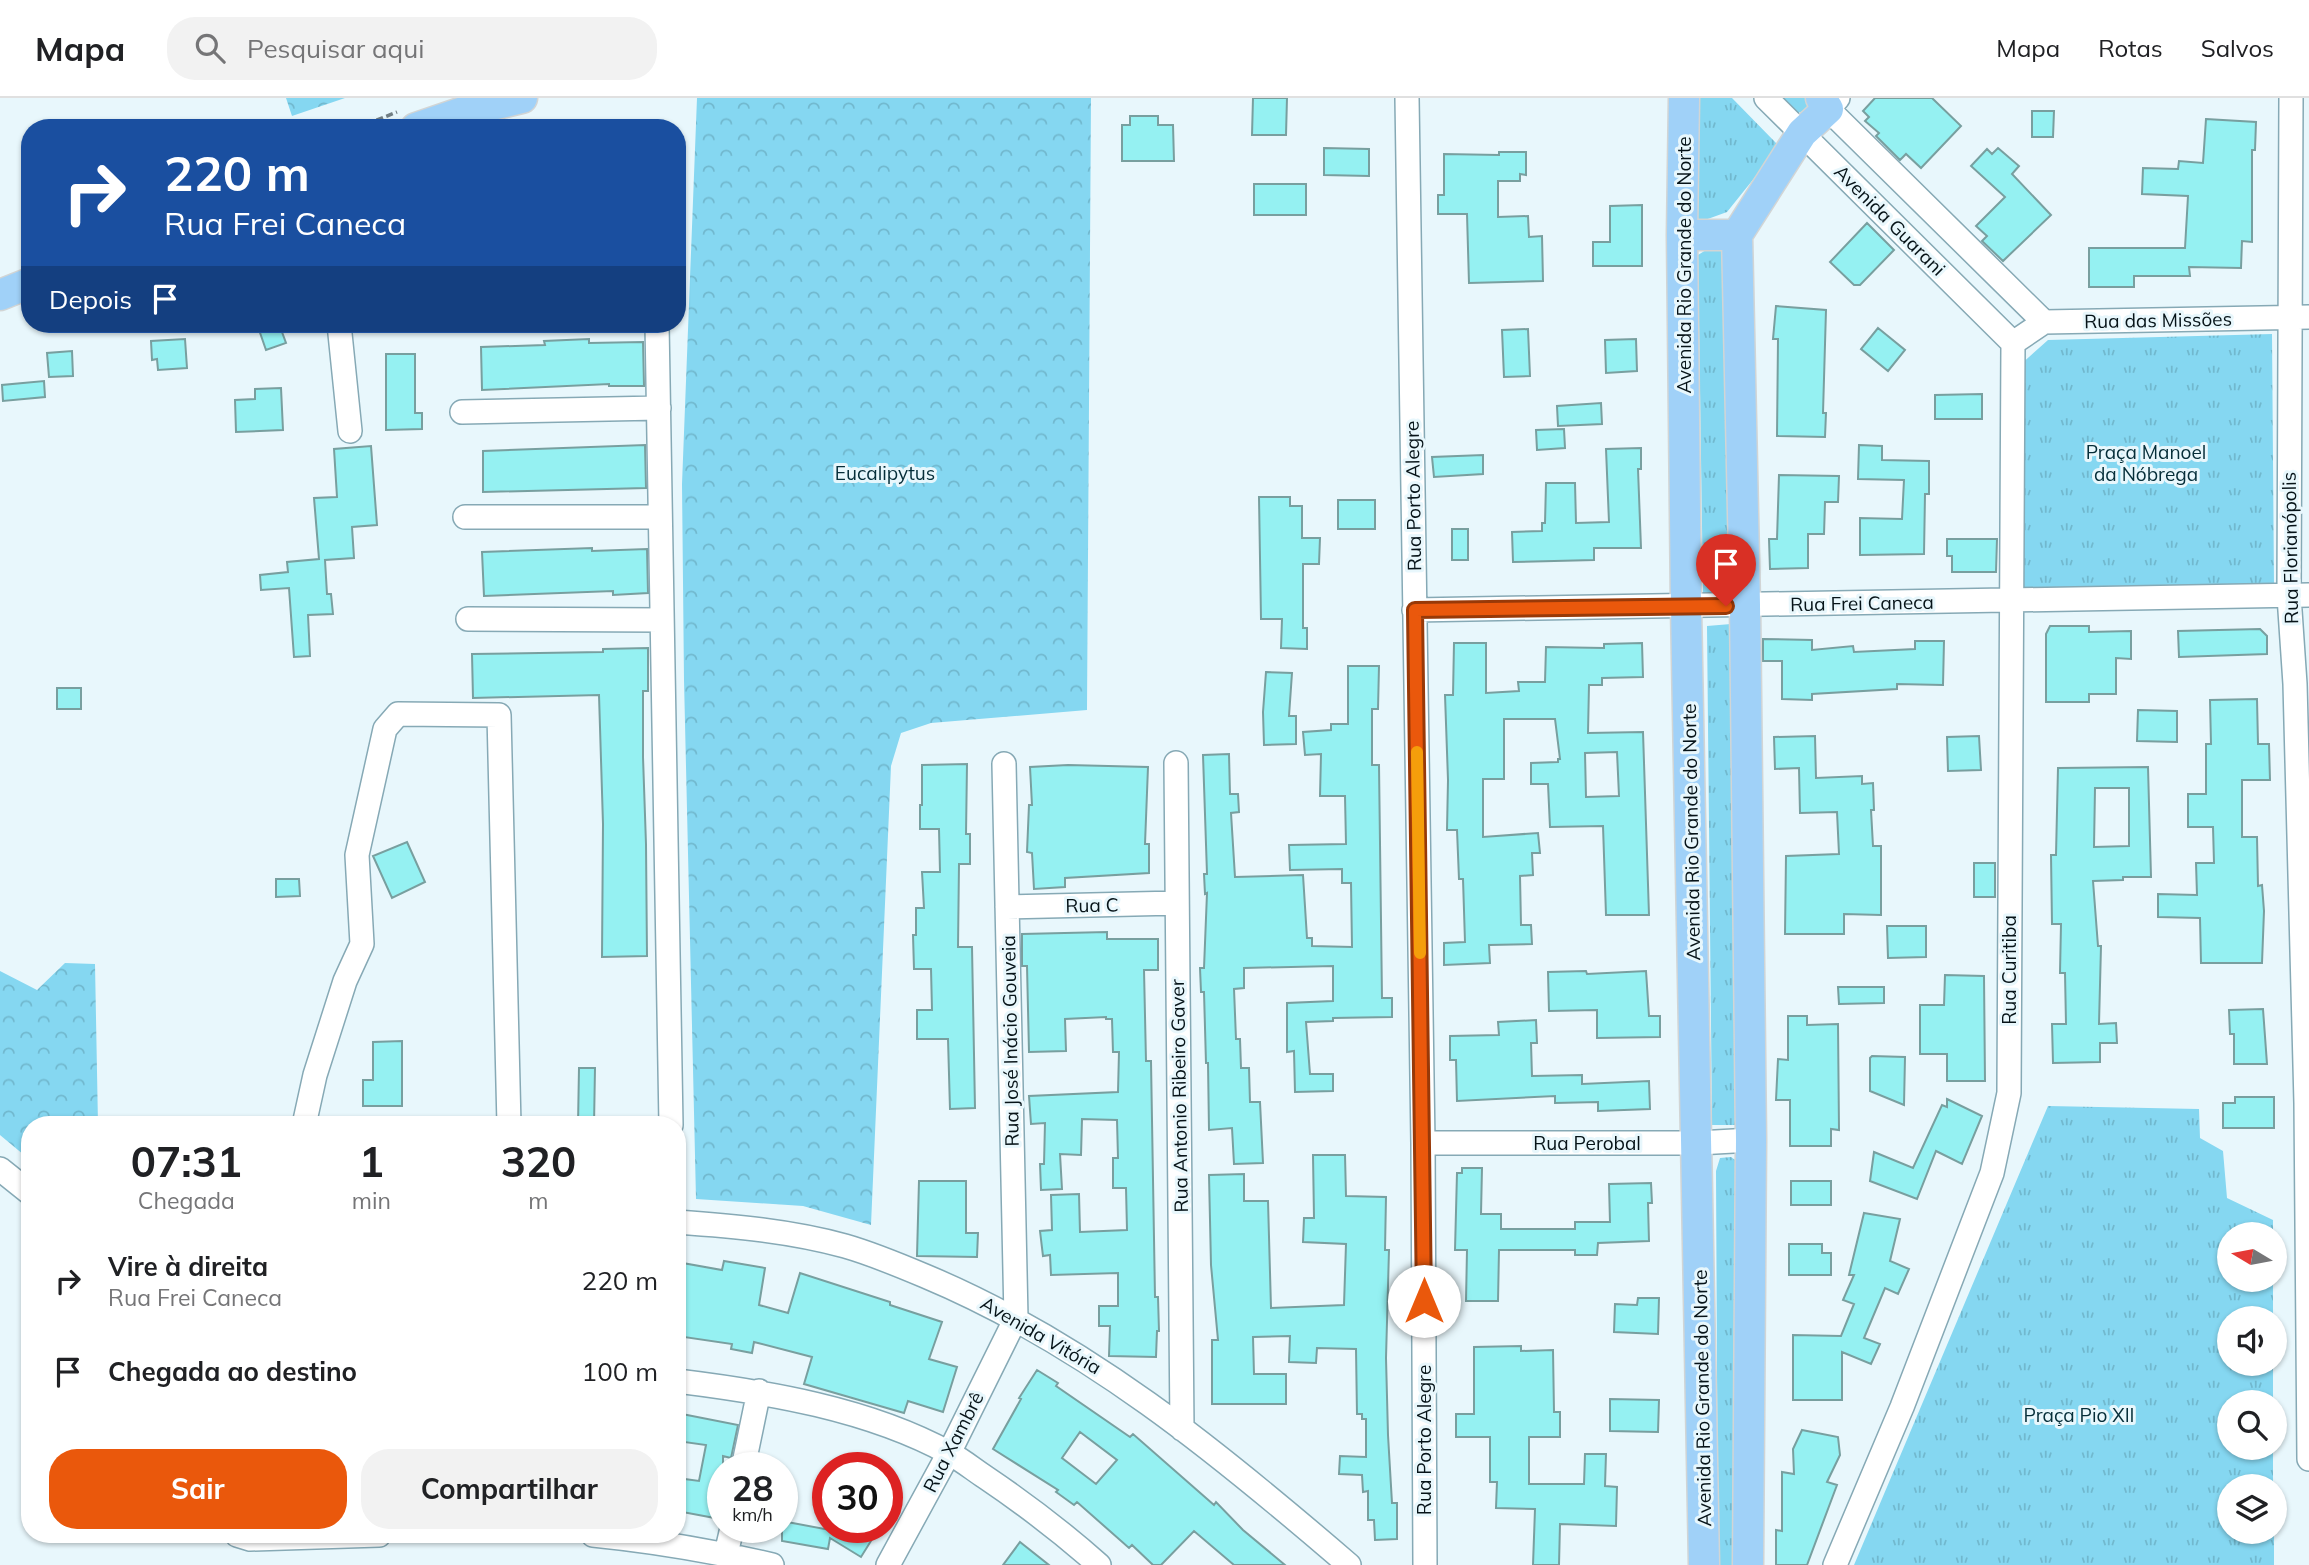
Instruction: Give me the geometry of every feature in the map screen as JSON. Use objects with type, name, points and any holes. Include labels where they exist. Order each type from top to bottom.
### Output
[{"type":"main road","points":[[442,119],[522,98]]},
{"type":"main road","name":"Avenida Rio Grande do Norte","points":[[1685,98],[1682,235],[1686,607],[1704,1565]]},
{"type":"main road","points":[[1748,1565],[1751,1140],[1745,605],[1737,235],[1802,133],[1829,102]]},
{"type":"main road","points":[[1682,235],[1737,235]]},
{"type":"main road","points":[[0,295],[21,286]]},
{"type":"street","name":"Rua Porto Alegre","points":[[1407,98],[1423,1143],[1425,1565]]},
{"type":"street","name":"Avenida Guarani","points":[[1766,98],[2013,343]]},
{"type":"street","name":"Rua Florianópolis","points":[[2291,98],[2299,317],[2302,599],[2295,684],[2306,1103],[2309,1459]]},
{"type":"street","name":"Avenida Guarani","points":[[1829,102],[2044,322]]},
{"type":"street","name":"Rua das Missões","points":[[2044,322],[2299,317]]},
{"type":"street","points":[[2013,343],[2044,322]]},
{"type":"street","points":[[340,333],[350,431]]},
{"type":"street","points":[[657,333],[671,1116]]},
{"type":"street","name":"Rua Curitiba","points":[[1835,1565],[1902,1406],[1992,1173],[2009,1093],[2013,343]]},
{"type":"street","points":[[462,412],[659,408]]},
{"type":"street","points":[[465,517],[660,517]]},
{"type":"street","name":"Rua Frei Caneca","points":[[1415,610],[2302,599]]},
{"type":"street","points":[[2302,599],[2309,621]]},
{"type":"street","points":[[468,619],[662,620]]},
{"type":"street","points":[[306,1116],[315,1075],[345,981],[362,944],[357,855],[385,729],[398,715],[499,715],[509,1116]]},
{"type":"street","name":"Rua Antonio Ribeiro Gaver","points":[[1176,763],[1182,1429]]},
{"type":"street","name":"Rua José Inácio Gouveia","points":[[1004,764],[1016,1318]]},
{"type":"street","name":"Rua C","points":[[1007,907],[1177,903]]},
{"type":"street","name":"Rua Perobal","points":[[1423,1143],[1698,1143],[1751,1140]]},
{"type":"street","points":[[0,1169],[21,1186]]},
{"type":"street","name":"Avenida Vitória","points":[[686,1223],[785,1233],[845,1246],[943,1283],[1016,1318],[1111,1376],[1244,1477],[1349,1565]]},
{"type":"street","name":"Rua Xambrê","points":[[888,1565],[949,1453],[1016,1318]]},
{"type":"street","points":[[686,1382],[759,1391],[868,1420],[949,1453],[1021,1501],[1099,1565]]},
{"type":"street","points":[[746,1452],[759,1391]]},
{"type":"street","points":[[659,1543],[772,1565]]},
{"type":"street","points":[[726,1554],[729,1543]]},
{"type":"green space","points":[[286,98],[345,98],[292,116]]},
{"type":"green space","name":"Eucalipytus","points":[[697,98],[1091,98],[1087,710],[931,723],[901,733],[891,766],[871,1225],[803,1206],[696,1199],[682,484]]},
{"type":"green space","points":[[1691,98],[1732,98],[1776,143],[1776,151],[1727,212],[1705,220],[1691,220]]},
{"type":"green space","points":[[1778,98],[1808,98],[1809,103],[1807,110],[1794,114]]},
{"type":"green space","points":[[1719,248],[1728,254],[1735,592],[1703,593],[1698,255],[1706,250]]},
{"type":"green space","name":"Praça Manoel da Nóbrega","points":[[2272,334],[2274,585],[2019,592],[2019,366],[2048,340]]},
{"type":"green space","points":[[1731,624],[1745,1125],[1712,1125],[1707,626]]},
{"type":"green space","points":[[65,963],[95,964],[98,1116],[21,1116],[21,1152],[0,1135],[0,971],[37,990]]},
{"type":"green space","name":"Praça Pio XII","points":[[2048,1106],[2199,1109],[2200,1138],[2223,1151],[2227,1198],[2273,1220],[2217,1222],[2217,1292],[2273,1292],[2273,1306],[2217,1306],[2217,1376],[2273,1376],[2273,1390],[2217,1390],[2217,1460],[2273,1460],[2273,1474],[2217,1474],[2217,1544],[2274,1544],[2274,1565],[1854,1565]]},
{"type":"green space","points":[[1731,1157],[1742,1165],[1744,1565],[1718,1565],[1716,1171],[1720,1158]]},
{"type":"building","points":[[1253,98],[1287,98],[1286,135],[1252,135]]},
{"type":"building","points":[[1875,98],[1932,98],[1961,126],[1921,168],[1906,154],[1900,160],[1876,136],[1879,133],[1865,121],[1869,117],[1863,111]]},
{"type":"building","points":[[2032,111],[2054,111],[2053,137],[2032,137]]},
{"type":"building","points":[[1130,116],[1158,116],[1158,125],[1173,125],[1174,161],[1122,161],[1122,125],[1130,125]]},
{"type":"building","points":[[2206,119],[2256,122],[2255,150],[2252,150],[2252,242],[2242,241],[2241,268],[2189,267],[2190,276],[2134,276],[2134,287],[2089,287],[2089,248],[2185,248],[2188,196],[2142,194],[2143,168],[2178,169],[2179,161],[2203,163]]},
{"type":"building","points":[[1324,148],[1369,149],[1369,176],[1324,175]]},
{"type":"building","points":[[1998,148],[2019,166],[2012,174],[2051,215],[2003,261],[1982,241],[1987,236],[1976,226],[2005,197],[1971,166],[1987,149],[1992,154]]},
{"type":"building","points":[[1499,152],[1526,152],[1526,175],[1520,174],[1520,181],[1498,181],[1498,217],[1528,216],[1529,237],[1542,236],[1543,281],[1469,283],[1467,214],[1438,214],[1438,195],[1444,195],[1444,154],[1499,155]]},
{"type":"building","points":[[1254,184],[1306,184],[1306,215],[1254,215]]},
{"type":"building","points":[[1642,205],[1642,266],[1593,266],[1593,242],[1610,242],[1610,206]]},
{"type":"building","points":[[1867,223],[1894,250],[1860,285],[1854,285],[1830,262]]},
{"type":"building","points":[[1776,306],[1826,310],[1823,413],[1826,413],[1825,437],[1777,436],[1778,339],[1773,339]]},
{"type":"building","points":[[1878,328],[1905,350],[1888,371],[1861,349]]},
{"type":"building","points":[[1528,329],[1530,376],[1504,377],[1502,330]]},
{"type":"building","points":[[260,333],[282,333],[286,343],[266,350]]},
{"type":"building","points":[[185,339],[187,368],[158,370],[157,359],[152,360],[151,341]]},
{"type":"building","points":[[589,339],[589,343],[643,342],[644,386],[609,384],[482,390],[481,347],[545,345],[544,341]]},
{"type":"building","points":[[1636,339],[1637,371],[1606,373],[1605,340]]},
{"type":"building","points":[[72,351],[73,376],[49,377],[47,353]]},
{"type":"building","points":[[386,354],[415,354],[415,413],[422,413],[422,429],[386,430]]},
{"type":"building","points":[[44,381],[45,397],[3,401],[2,385]]},
{"type":"building","points":[[281,388],[283,430],[236,432],[235,400],[255,399],[255,389]]},
{"type":"building","points":[[1982,394],[1982,419],[1935,419],[1935,395]]},
{"type":"building","points":[[1601,403],[1602,424],[1558,426],[1557,406]]},
{"type":"building","points":[[1564,429],[1565,448],[1537,450],[1536,430]]},
{"type":"building","points":[[645,445],[646,488],[483,492],[483,451]]},
{"type":"building","points":[[1859,445],[1882,446],[1882,460],[1929,461],[1929,494],[1925,494],[1924,554],[1860,555],[1860,518],[1902,519],[1904,480],[1858,479]]},
{"type":"building","points":[[371,446],[377,525],[352,527],[354,558],[325,560],[327,594],[331,594],[333,614],[308,615],[310,656],[294,657],[289,588],[261,590],[260,575],[288,572],[287,562],[319,559],[314,498],[337,497],[334,449]]},
{"type":"building","points":[[1641,448],[1641,469],[1638,469],[1641,548],[1594,548],[1594,560],[1513,562],[1512,532],[1542,531],[1542,523],[1545,523],[1546,483],[1575,483],[1576,523],[1609,522],[1606,449]]},
{"type":"building","points":[[1483,455],[1483,474],[1434,477],[1432,457]]},
{"type":"building","points":[[1779,475],[1839,476],[1838,502],[1825,502],[1824,534],[1808,534],[1808,568],[1770,569],[1769,539],[1777,539]]},
{"type":"building","points":[[1259,497],[1290,497],[1290,506],[1302,506],[1302,538],[1320,538],[1319,564],[1303,564],[1303,628],[1307,628],[1307,649],[1281,648],[1282,619],[1261,619]]},
{"type":"building","points":[[1338,500],[1375,500],[1375,529],[1338,529]]},
{"type":"building","points":[[1452,529],[1468,529],[1468,560],[1452,560]]},
{"type":"building","points":[[1947,539],[1997,539],[1996,572],[1952,572],[1952,556],[1947,556]]},
{"type":"building","points":[[592,548],[592,551],[647,549],[648,593],[613,595],[613,591],[484,596],[482,552]]},
{"type":"building","points":[[2050,626],[2089,626],[2089,632],[2131,631],[2131,659],[2116,658],[2116,694],[2089,694],[2089,702],[2046,702],[2046,634]]},
{"type":"building","points":[[2260,629],[2267,636],[2267,654],[2179,657],[2178,631]]},
{"type":"building","points":[[1763,639],[1812,640],[1812,650],[1853,646],[1854,652],[1915,649],[1915,641],[1944,641],[1943,685],[1897,684],[1897,689],[1812,694],[1812,700],[1782,699],[1782,661],[1763,661]]},
{"type":"building","points":[[1454,643],[1486,643],[1486,693],[1519,691],[1518,682],[1545,682],[1546,647],[1604,648],[1604,644],[1642,643],[1643,677],[1602,678],[1602,685],[1589,685],[1588,733],[1643,732],[1649,915],[1606,915],[1603,826],[1550,827],[1548,784],[1531,784],[1531,763],[1558,762],[1560,759],[1555,719],[1504,719],[1504,779],[1483,779],[1483,837],[1538,833],[1540,853],[1532,853],[1533,875],[1520,876],[1521,925],[1531,925],[1532,944],[1489,945],[1490,963],[1444,965],[1444,943],[1465,942],[1463,879],[1459,879],[1457,830],[1447,830],[1445,695],[1453,695]],"holes":[[[1617,752],[1619,796],[1586,797],[1585,753]]]},
{"type":"building","points":[[648,648],[648,691],[643,691],[647,956],[602,957],[603,824],[599,695],[473,698],[472,654],[603,652],[603,649]]},
{"type":"building","points":[[1348,666],[1379,666],[1378,709],[1372,709],[1372,765],[1379,765],[1382,998],[1392,998],[1392,1017],[1333,1018],[1333,1021],[1306,1022],[1310,1074],[1333,1074],[1333,1091],[1295,1092],[1294,1051],[1287,1052],[1287,1003],[1333,1001],[1333,966],[1244,968],[1244,988],[1234,989],[1236,1039],[1240,1039],[1241,1068],[1249,1068],[1250,1102],[1260,1102],[1263,1163],[1234,1164],[1232,1128],[1209,1130],[1208,1063],[1200,968],[1204,968],[1207,893],[1205,894],[1204,874],[1207,874],[1203,755],[1229,754],[1230,794],[1238,794],[1239,812],[1231,813],[1235,877],[1303,875],[1307,938],[1312,938],[1312,946],[1352,947],[1351,883],[1342,883],[1342,869],[1290,870],[1289,845],[1346,844],[1345,796],[1320,796],[1321,754],[1305,755],[1303,732],[1331,730],[1331,724],[1348,724]]},
{"type":"building","points":[[1266,672],[1292,673],[1289,716],[1296,716],[1296,744],[1264,745]]},
{"type":"building","points":[[57,688],[81,688],[81,709],[57,709]]},
{"type":"building","points":[[2257,699],[2258,744],[2269,744],[2270,780],[2242,780],[2242,837],[2257,837],[2258,886],[2262,885],[2264,911],[2262,963],[2201,963],[2200,918],[2158,917],[2158,894],[2197,895],[2196,863],[2214,863],[2213,827],[2188,827],[2188,794],[2206,794],[2206,744],[2211,744],[2210,700]]},
{"type":"building","points":[[2138,710],[2177,711],[2177,742],[2137,741]]},
{"type":"building","points":[[1815,736],[1816,778],[1862,776],[1862,784],[1873,783],[1873,846],[1881,846],[1881,915],[1844,914],[1844,934],[1785,934],[1786,856],[1839,854],[1837,812],[1800,813],[1799,768],[1775,769],[1774,737]]},
{"type":"building","points":[[1979,736],[1981,770],[1948,771],[1947,737]]},
{"type":"building","points":[[967,764],[966,834],[970,834],[970,864],[959,864],[958,947],[972,947],[975,1108],[950,1109],[948,1039],[917,1039],[917,1010],[932,1010],[931,969],[914,969],[913,935],[916,935],[916,908],[924,908],[922,872],[940,872],[939,829],[920,829],[922,765]]},
{"type":"building","points":[[1030,767],[1148,767],[1145,844],[1149,844],[1149,873],[1065,878],[1065,887],[1034,889],[1032,853],[1027,852],[1029,805],[1032,805]]},
{"type":"building","points":[[2148,767],[2151,877],[2093,881],[2098,946],[2101,946],[2099,1024],[2116,1023],[2117,1043],[2100,1043],[2100,1062],[2053,1063],[2052,1024],[2066,1024],[2065,973],[2060,973],[2061,924],[2052,924],[2051,855],[2056,855],[2058,768]],"holes":[[[2095,788],[2129,788],[2129,846],[2094,847]]]},
{"type":"building","points":[[407,842],[425,882],[392,898],[373,856]]},
{"type":"building","points":[[1974,863],[1995,863],[1995,897],[1974,897]]},
{"type":"building","points":[[276,879],[299,879],[300,896],[276,897]]},
{"type":"building","points":[[1887,926],[1926,926],[1926,957],[1888,958]]},
{"type":"building","points":[[1107,932],[1107,939],[1158,939],[1158,970],[1144,970],[1146,1061],[1151,1061],[1155,1297],[1158,1297],[1159,1331],[1156,1357],[1109,1356],[1110,1326],[1099,1326],[1099,1306],[1118,1306],[1118,1273],[1051,1275],[1050,1255],[1043,1256],[1040,1231],[1052,1230],[1051,1195],[1079,1194],[1080,1232],[1127,1230],[1126,1188],[1113,1188],[1113,1158],[1118,1158],[1117,1120],[1082,1119],[1081,1155],[1060,1154],[1062,1189],[1041,1190],[1040,1164],[1044,1164],[1045,1123],[1031,1124],[1029,1096],[1118,1092],[1119,1052],[1113,1052],[1112,1019],[1065,1019],[1066,1051],[1029,1052],[1027,966],[1022,966],[1022,934]]},
{"type":"building","points":[[1586,971],[1587,974],[1646,971],[1649,1016],[1660,1016],[1660,1037],[1597,1038],[1597,1010],[1549,1011],[1548,972]]},
{"type":"building","points":[[1945,975],[1984,976],[1985,1081],[1947,1081],[1947,1054],[1920,1054],[1920,1005],[1944,1005]]},
{"type":"building","points":[[1838,987],[1884,987],[1884,1003],[1839,1004]]},
{"type":"building","points":[[2263,1009],[2267,1064],[2234,1064],[2234,1034],[2230,1034],[2229,1010]]},
{"type":"building","points":[[1788,1016],[1807,1016],[1807,1025],[1838,1024],[1839,1130],[1831,1129],[1831,1146],[1790,1146],[1790,1100],[1776,1100],[1778,1059],[1788,1060]]},
{"type":"building","points":[[1536,1020],[1537,1043],[1531,1043],[1532,1076],[1582,1075],[1582,1084],[1649,1081],[1650,1109],[1598,1111],[1598,1102],[1555,1103],[1555,1096],[1457,1101],[1456,1060],[1450,1060],[1450,1036],[1499,1035],[1498,1022]]},
{"type":"building","points":[[402,1041],[402,1106],[363,1106],[363,1080],[373,1080],[373,1042]]},
{"type":"building","points":[[1872,1056],[1905,1057],[1904,1105],[1870,1091]]},
{"type":"building","points":[[579,1068],[595,1068],[594,1116],[578,1116]]},
{"type":"building","points":[[2235,1097],[2274,1097],[2274,1128],[2223,1128],[2223,1103],[2235,1103]]},
{"type":"building","points":[[1947,1099],[1982,1116],[1962,1164],[1936,1151],[1917,1199],[1870,1181],[1874,1152],[1913,1168],[1942,1105],[1947,1107]]},
{"type":"building","points":[[1313,1155],[1345,1155],[1346,1196],[1386,1197],[1385,1250],[1389,1250],[1386,1358],[1388,1435],[1392,1503],[1397,1503],[1397,1539],[1375,1540],[1374,1520],[1368,1520],[1368,1491],[1363,1492],[1362,1475],[1339,1474],[1340,1456],[1366,1457],[1366,1419],[1362,1419],[1362,1414],[1357,1414],[1356,1349],[1317,1348],[1316,1363],[1289,1362],[1290,1336],[1253,1337],[1254,1374],[1286,1374],[1286,1404],[1212,1404],[1212,1340],[1218,1340],[1211,1265],[1209,1175],[1244,1174],[1244,1201],[1268,1201],[1271,1308],[1344,1305],[1346,1244],[1303,1242],[1304,1218],[1314,1218]]},
{"type":"building","points":[[1462,1168],[1482,1168],[1481,1214],[1501,1214],[1501,1229],[1575,1229],[1575,1222],[1610,1222],[1609,1184],[1651,1183],[1652,1203],[1648,1203],[1649,1241],[1598,1243],[1597,1255],[1575,1255],[1575,1250],[1499,1250],[1498,1301],[1466,1301],[1467,1250],[1455,1250],[1457,1173],[1462,1173]]},
{"type":"building","points":[[919,1181],[966,1181],[966,1233],[978,1233],[977,1257],[917,1256]]},
{"type":"building","points":[[1791,1181],[1831,1181],[1831,1205],[1791,1205]]},
{"type":"building","points":[[1864,1213],[1900,1219],[1890,1261],[1909,1269],[1898,1294],[1885,1288],[1864,1338],[1880,1344],[1871,1364],[1842,1352],[1842,1400],[1793,1400],[1793,1335],[1841,1336],[1854,1304],[1843,1300],[1854,1275],[1849,1275]]},
{"type":"building","points":[[1789,1244],[1822,1244],[1822,1253],[1831,1253],[1831,1275],[1789,1275]]},
{"type":"building","points":[[724,1261],[765,1268],[759,1305],[788,1313],[800,1273],[942,1322],[929,1359],[957,1367],[943,1412],[908,1401],[904,1413],[804,1384],[812,1357],[754,1342],[752,1353],[731,1349],[732,1344],[686,1337],[686,1264],[722,1270]]},
{"type":"building","points":[[1638,1298],[1659,1298],[1658,1334],[1614,1332],[1615,1304],[1637,1305]]},
{"type":"building","points":[[1521,1346],[1521,1351],[1553,1350],[1554,1412],[1560,1412],[1560,1437],[1529,1437],[1529,1484],[1584,1484],[1585,1454],[1606,1454],[1605,1486],[1617,1487],[1616,1526],[1560,1524],[1559,1565],[1533,1565],[1535,1509],[1496,1508],[1497,1482],[1490,1482],[1490,1437],[1456,1437],[1456,1414],[1474,1414],[1474,1347]]},
{"type":"building","points":[[1037,1370],[1058,1383],[1056,1386],[1130,1437],[1133,1434],[1214,1505],[1216,1502],[1243,1530],[1285,1565],[1234,1565],[1194,1531],[1161,1565],[1153,1565],[1132,1545],[1129,1548],[1077,1502],[1074,1505],[1056,1492],[1058,1490],[993,1449],[1021,1399],[1019,1398]],"holes":[[[1080,1432],[1117,1460],[1096,1484],[1062,1458]]]},
{"type":"building","points":[[1610,1399],[1659,1400],[1658,1432],[1610,1431]]},
{"type":"building","points":[[686,1415],[738,1425],[732,1452],[707,1452],[707,1517],[686,1513],[686,1479],[699,1481],[706,1445],[686,1442]]},
{"type":"building","points":[[1802,1430],[1838,1437],[1840,1455],[1827,1482],[1837,1485],[1807,1565],[1776,1565],[1776,1530],[1782,1531],[1782,1472],[1794,1474],[1793,1449]]},
{"type":"building","points":[[798,1524],[812,1527],[812,1543],[829,1543],[828,1549],[794,1543],[798,1543]]},
{"type":"building","points":[[1020,1542],[1049,1565],[1003,1565]]},
{"type":"building","points":[[838,1543],[870,1543],[861,1557]]},
{"type":"slow traffic","points":[[1417,752],[1420,953]]},
{"type":"route","points":[[1424,1301],[1415,610],[1726,606]]}]
